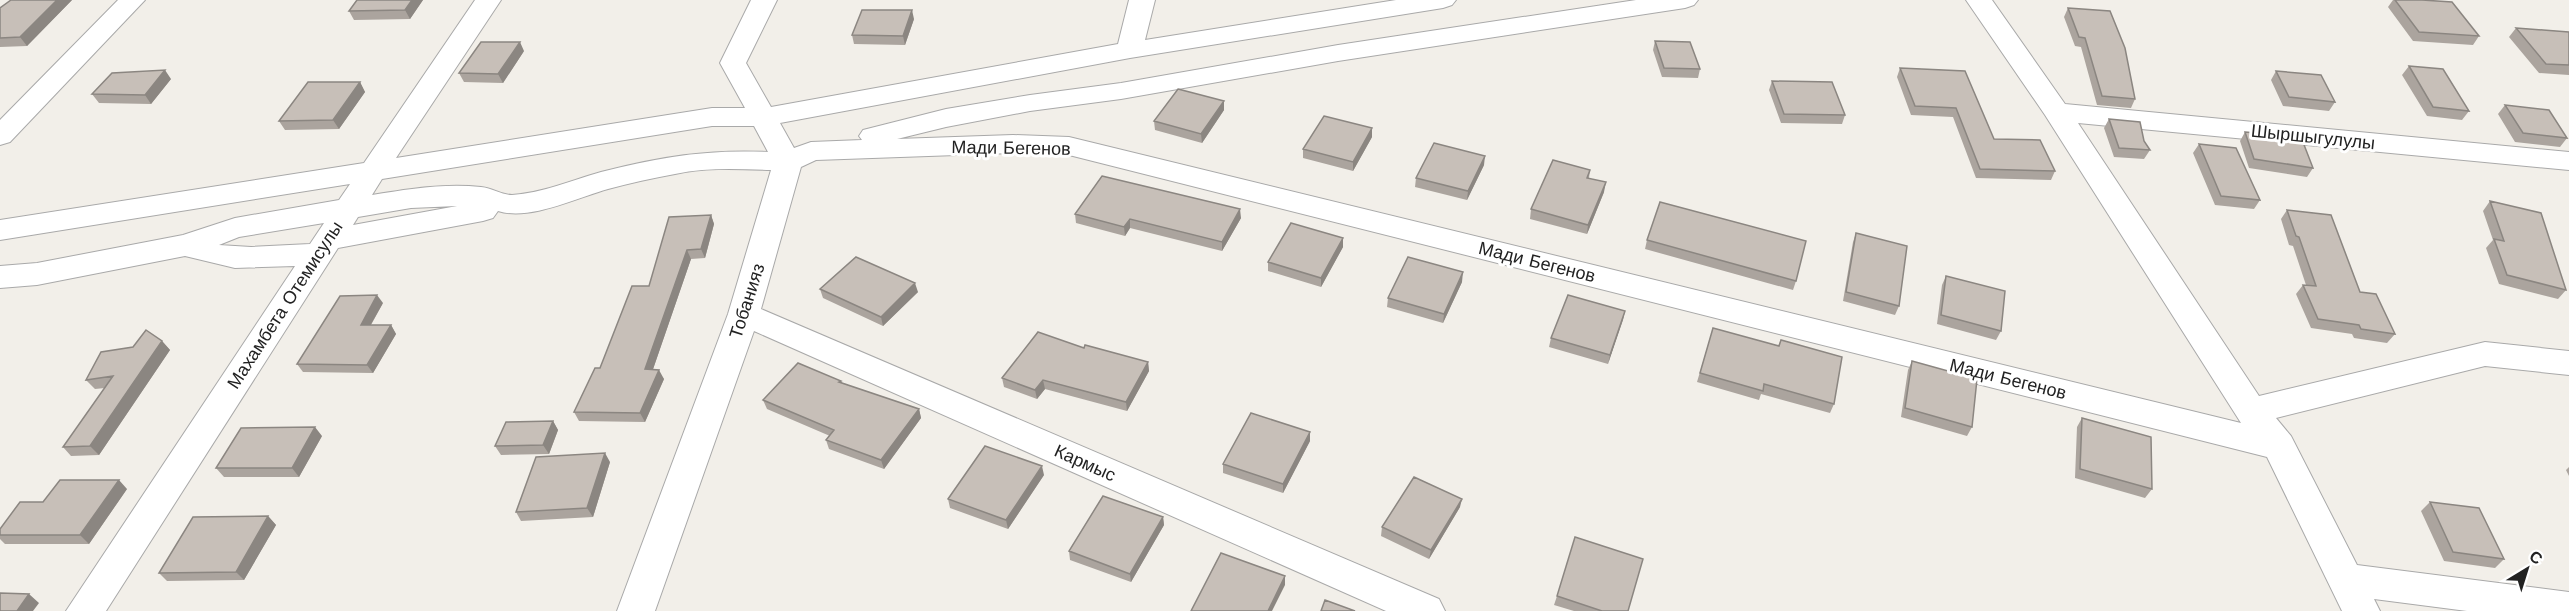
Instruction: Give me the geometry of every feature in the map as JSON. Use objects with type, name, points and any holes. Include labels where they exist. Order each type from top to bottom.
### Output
[{"type":"street","points":[[0,136],[132,0]]},
{"type":"street","name":"Махамбета Отемисулы","points":[[85,611],[347,210],[488,0]]},
{"type":"street","points":[[764,0],[733,63],[764,117],[800,156]]},
{"type":"street","points":[[1130,50],[1142,0]]},
{"type":"street","points":[[0,230],[712,117],[764,117],[1130,50],[1443,0]]},
{"type":"street","points":[[187,244],[205,254],[231,257],[323,247],[549,198],[603,181],[678,164],[725,159],[800,156],[946,118],[1019,105],[1121,91],[1338,53],[1685,0]]},
{"type":"street","points":[[1979,0],[2057,112],[2251,411],[2279,446],[2353,595],[2569,608]]},
{"type":"street","name":"Шыршыгулулы","points":[[2057,112],[2569,161]]},
{"type":"street","name":"Мади Бегенов","points":[[800,156],[1014,144],[1069,146],[2279,446]]},
{"type":"street","name":"Тобанияз","points":[[636,611],[800,156]]},
{"type":"street","points":[[0,277],[37,274],[187,244],[235,228],[411,198],[483,197],[510,205]]},
{"type":"street","name":"Кармыс","points":[[744,314],[1426,611]]},
{"type":"street","points":[[2251,411],[2485,354],[2569,363]]},
{"type":"building","points":[[11,0],[57,0],[20,37],[0,38],[0,8]]},
{"type":"building","points":[[357,0],[412,0],[405,10],[349,11]]},
{"type":"building","points":[[2395,0],[2452,2],[2479,36],[2419,32]]},
{"type":"building","points":[[2068,8],[2110,11],[2125,48],[2135,99],[2102,96],[2085,38],[2079,37]]},
{"type":"building","points":[[862,10],[912,10],[903,36],[852,35]]},
{"type":"building","points":[[2516,28],[2569,32],[2569,65],[2546,64]]},
{"type":"building","points":[[1655,41],[1690,42],[1700,69],[1664,68]]},
{"type":"building","points":[[481,42],[520,42],[498,74],[459,73]]},
{"type":"building","points":[[2409,66],[2443,69],[2469,111],[2433,107]]},
{"type":"building","points":[[1900,68],[1965,71],[1994,139],[2040,140],[2055,171],[1980,169],[1956,108],[1915,106]]},
{"type":"building","points":[[165,70],[145,95],[92,94],[112,73]]},
{"type":"building","points":[[2276,71],[2321,75],[2335,102],[2289,97]]},
{"type":"building","points":[[1772,81],[1832,82],[1845,115],[1784,114]]},
{"type":"building","points":[[308,82],[360,82],[333,120],[279,121]]},
{"type":"building","points":[[1178,89],[1224,101],[1201,134],[1154,121]]},
{"type":"building","points":[[2505,105],[2549,110],[2567,138],[2523,133]]},
{"type":"building","points":[[1324,116],[1372,128],[1353,162],[1303,149]]},
{"type":"building","points":[[2109,119],[2140,122],[2144,141],[2150,150],[2119,148]]},
{"type":"building","points":[[2245,132],[2301,137],[2313,168],[2254,159]]},
{"type":"building","points":[[1434,143],[1485,156],[1468,191],[1416,178]]},
{"type":"building","points":[[2199,144],[2236,148],[2260,200],[2221,196]]},
{"type":"building","points":[[1553,160],[1590,170],[1587,178],[1606,182],[1588,225],[1531,209]]},
{"type":"building","points":[[1102,176],[1240,209],[1222,242],[1130,219],[1124,227],[1075,214]]},
{"type":"building","points":[[2490,201],[2541,213],[2566,290],[2507,275],[2494,239],[2504,241]]},
{"type":"building","points":[[1660,202],[1806,241],[1796,281],[1647,240]]},
{"type":"building","points":[[2287,210],[2331,215],[2360,292],[2376,294],[2395,334],[2361,329],[2359,325],[2318,319],[2303,285],[2316,286]]},
{"type":"building","points":[[711,215],[701,249],[687,250],[645,369],[659,370],[640,413],[574,412],[595,368],[600,368],[632,286],[649,286],[669,217]]},
{"type":"building","points":[[1291,223],[1343,238],[1321,278],[1268,262]]},
{"type":"building","points":[[1856,233],[1907,246],[1899,306],[1846,292]]},
{"type":"building","points":[[856,257],[915,283],[881,317],[820,289]]},
{"type":"building","points":[[1408,257],[1463,272],[1444,314],[1388,298]]},
{"type":"building","points":[[1946,276],[2005,291],[2001,331],[1941,315]]},
{"type":"building","points":[[377,295],[361,325],[391,325],[367,365],[297,364],[340,296]]},
{"type":"building","points":[[1568,295],[1625,311],[1610,355],[1551,338]]},
{"type":"building","points":[[1713,328],[1779,346],[1781,340],[1842,357],[1834,404],[1764,384],[1763,391],[1700,373]]},
{"type":"building","points":[[146,330],[162,341],[90,446],[63,447],[113,376],[86,380],[101,352],[133,347]]},
{"type":"building","points":[[1038,332],[1084,348],[1085,345],[1148,362],[1126,402],[1043,380],[1035,390],[1002,378]]},
{"type":"building","points":[[1912,361],[1977,379],[1972,427],[1905,408]]},
{"type":"building","points":[[798,363],[841,381],[839,382],[919,409],[881,460],[826,440],[834,430],[763,400]]},
{"type":"building","points":[[1251,413],[1310,432],[1283,484],[1223,464]]},
{"type":"building","points":[[2082,418],[2151,437],[2152,489],[2080,469]]},
{"type":"building","points":[[553,421],[543,445],[495,446],[506,422]]},
{"type":"building","points":[[315,427],[292,468],[216,468],[241,428]]},
{"type":"building","points":[[985,446],[1042,466],[1006,520],[948,499]]},
{"type":"building","points":[[605,453],[587,508],[516,512],[536,457]]},
{"type":"building","points":[[1414,477],[1462,499],[1431,550],[1382,527]]},
{"type":"building","points":[[60,480],[119,480],[80,535],[0,535],[0,529],[20,502],[43,502]]},
{"type":"building","points":[[1103,496],[1163,517],[1130,574],[1069,551]]},
{"type":"building","points":[[2430,502],[2479,508],[2504,559],[2453,552]]},
{"type":"building","points":[[268,516],[236,572],[159,573],[193,517]]},
{"type":"building","points":[[1575,537],[1643,559],[1628,611],[1602,611],[1557,596]]},
{"type":"building","points":[[1221,553],[1285,576],[1268,611],[1191,611]]},
{"type":"building","points":[[0,593],[29,594],[17,611],[0,611]]},
{"type":"building","points":[[1325,600],[1355,611],[1321,611]]}]
